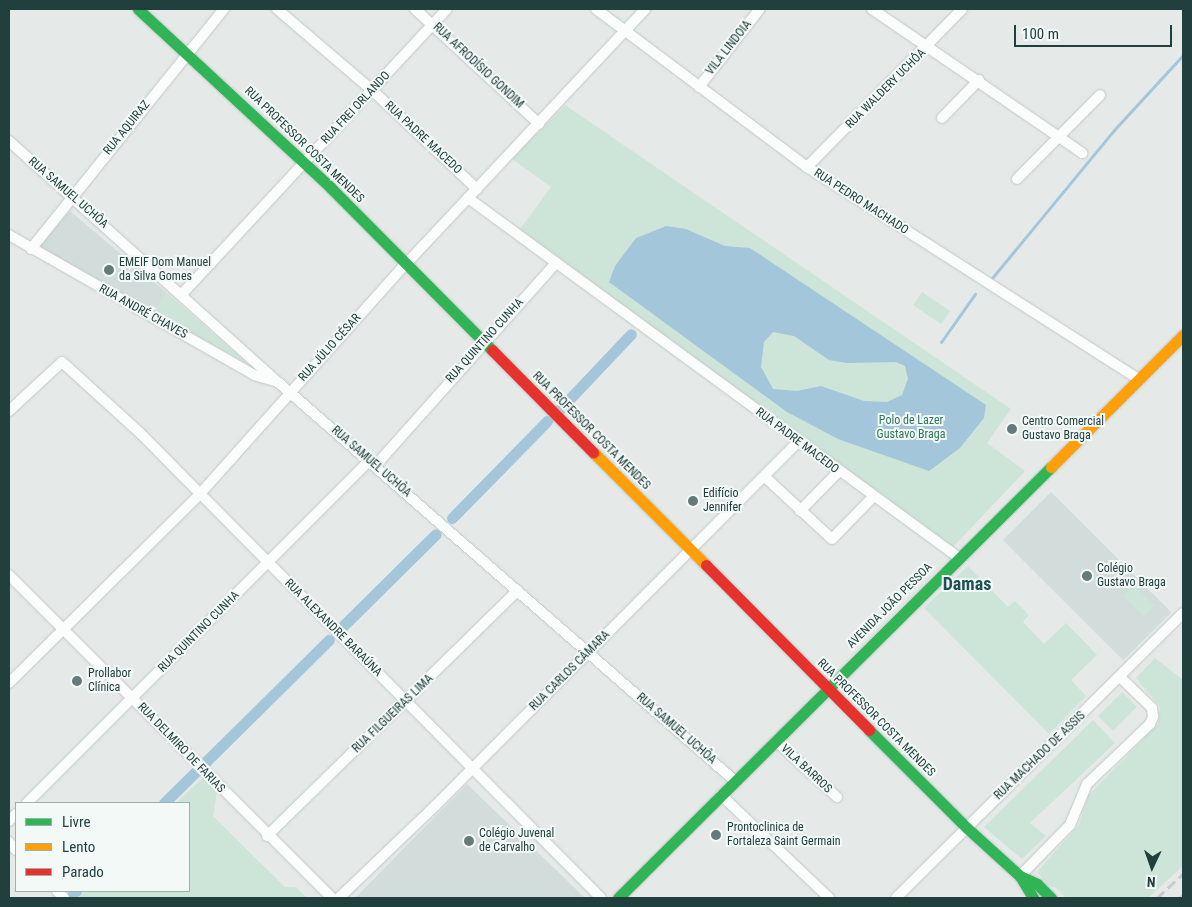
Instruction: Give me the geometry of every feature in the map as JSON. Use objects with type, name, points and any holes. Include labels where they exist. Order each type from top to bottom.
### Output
[{"type":"street","name":"RUA PROFESSOR COSTA MENDES","points":[[138,9],[306,164],[483,344],[551,409],[967,828],[1020,876],[1037,884],[1051,898]]},
{"type":"street","name":"RUA AQUIRAZ","points":[[31,248],[224,9]]},
{"type":"street","name":"RUA PADRE MACEDO","points":[[277,9],[373,91],[477,189]]},
{"type":"street","name":"RUA AFRODÍSIO GONDIM","points":[[415,9],[539,124]]},
{"type":"street","name":"RUA FREI ORLANDO","points":[[182,294],[306,164],[446,9]]},
{"type":"street","name":"RUA PEDRO MACHADO","points":[[596,9],[807,167],[1138,379]]},
{"type":"street","name":"RUA JÚLIO CÉSAR","points":[[9,683],[199,495],[405,265],[645,9]]},
{"type":"street","points":[[872,9],[979,80],[1082,153]]},
{"type":"street","name":"RUA WALDERY UCHÔA","points":[[807,167],[928,47],[962,9]]},
{"type":"street","name":"VILA LINDOIA","points":[[699,87],[759,10]]},
{"type":"street","points":[[942,118],[979,80]]},
{"type":"street","points":[[1017,180],[1100,95]]},
{"type":"street","name":"RUA SAMUEL UCHÔA","points":[[9,142],[182,294],[279,383],[439,520],[735,781]]},
{"type":"street","name":"RUA PADRE MACEDO","points":[[468,198],[873,497],[958,557]]},
{"type":"street","name":"RUA ANDRÉ CHAVES","points":[[9,235],[254,375],[279,383]]},
{"type":"street","name":"RUA QUINTINO CUNHA","points":[[28,802],[268,564],[373,463],[556,263]]},
{"type":"street","name":"AVENIDA JOÃO PESSOA","points":[[618,898],[958,557],[1182,337]]},
{"type":"street","name":"RUA ALEXANDRE BARAÚNA","points":[[9,411],[62,362],[141,434],[199,495],[333,626],[471,770],[601,898]]},
{"type":"street","name":"RUA CARLOS CÂMARA","points":[[339,898],[691,552],[798,442]]},
{"type":"street","points":[[800,511],[839,472]]},
{"type":"street","points":[[764,477],[832,539],[873,497]]},
{"type":"street","name":"RUA DELMIRO DE FARIAS","points":[[9,575],[194,763],[332,898]]},
{"type":"street","name":"RUA FILGUEIRAS LIMA","points":[[267,836],[518,590]]},
{"type":"street","name":"RUA MACHADO DE ASSIS","points":[[896,898],[1121,678],[1183,613]]},
{"type":"street","points":[[1020,876],[1070,825],[1087,784],[1150,724],[1153,717],[1152,708],[1121,678]]},
{"type":"street","name":"VILA BARROS","points":[[776,740],[837,797]]},
{"type":"street","points":[[721,795],[829,898]]},
{"type":"street","name":"RUA PROFESSOR COSTA MENDES","points":[[1020,876],[1033,898]]},
{"type":"shaded area","name":"EMEIF Dom Manuel da Silva Gomes","points":[[70,211],[167,293],[153,312],[38,248]]},
{"type":"shaded area","name":"Colégio Gustavo Braga","points":[[1051,492],[1171,612],[1123,660],[1003,540]]},
{"type":"shaded area","name":"Colégio Juvenal de Carvalho","points":[[467,784],[585,898],[355,898]]},
{"type":"green space","name":"Polo de Lazer Gustavo Braga","points":[[565,105],[1011,409],[987,443],[1025,471],[952,548],[520,229],[551,187],[512,159]]},
{"type":"green space","points":[[922,292],[950,311],[941,324],[913,305]]},
{"type":"green space","points":[[167,293],[248,364],[153,312]]},
{"type":"green space","points":[[968,566],[1008,607],[1015,601],[1029,615],[1023,622],[1044,644],[1066,623],[1097,655],[1071,680],[1086,696],[1049,734],[924,608]]},
{"type":"green space","points":[[1134,585],[1155,605],[1144,617],[1123,597]]},
{"type":"green space","points":[[1155,658],[1183,680],[1183,866],[1148,898],[1066,898],[1056,888],[1047,885],[1037,872],[1079,825],[1088,796],[1158,724],[1160,707],[1136,678]]},
{"type":"green space","points":[[1122,692],[1137,707],[1113,731],[1098,716]]},
{"type":"green space","points":[[1093,720],[1115,743],[1030,823],[1046,836],[1022,859],[984,827]]},
{"type":"green space","points":[[203,778],[217,793],[213,816],[285,887],[296,887],[307,898],[77,898],[84,892],[190,892],[190,802],[177,802]]},
{"type":"water","points":[[666,226],[686,229],[725,246],[750,248],[986,405],[984,418],[960,448],[929,471],[838,439],[787,412],[609,282],[615,266],[636,238]],"holes":[[[773,332],[794,336],[829,360],[847,363],[896,362],[905,366],[908,379],[902,395],[887,402],[864,401],[821,386],[797,391],[773,389],[761,367],[764,342]]]},
{"type":"waterway","points":[[992,278],[1114,130],[1183,55]]},
{"type":"waterway","points":[[941,342],[975,294]]},
{"type":"waterway","points":[[560,409],[631,334]]},
{"type":"waterway","points":[[452,518],[547,421]]},
{"type":"waterway","points":[[344,625],[436,534]]},
{"type":"waterway","points":[[165,802],[329,640]]},
{"type":"railway","points":[[1157,898],[1183,874]]},
{"type":"railway","points":[[1180,898],[1183,895]]},
{"type":"traffic: fast","points":[[138,9],[331,188],[492,350]]},
{"type":"traffic: fast","points":[[618,898],[1051,467]]},
{"type":"traffic: fast","points":[[869,730],[967,828],[1020,876],[1037,884],[1051,898]]},
{"type":"traffic: fast","points":[[1020,876],[1033,898]]},
{"type":"traffic: slow","points":[[1051,467],[1183,335]]},
{"type":"traffic: slow","points":[[593,452],[706,565]]},
{"type":"traffic: jam","points":[[492,350],[593,452]]},
{"type":"traffic: jam","points":[[706,565],[869,730]]},
{"type":"place","name":"EMEIF Dom Manuel da Silva Gomes","points":[[109,270]]},
{"type":"place","name":"Centro Comercial Gustavo Braga","points":[[1012,429]]},
{"type":"place","name":"Edifício Jennifer","points":[[693,501]]},
{"type":"place","name":"Colégio Gustavo Braga","points":[[1087,576]]},
{"type":"place","name":"Prollabor Clínica","points":[[77,681]]},
{"type":"place","name":"Prontoclinica de Fortaleza Saint Germain","points":[[716,835]]},
{"type":"place","name":"Colégio Juvenal de Carvalho","points":[[469,841]]},
{"type":"district","name":"Damas","points":[[967,584]]}]
